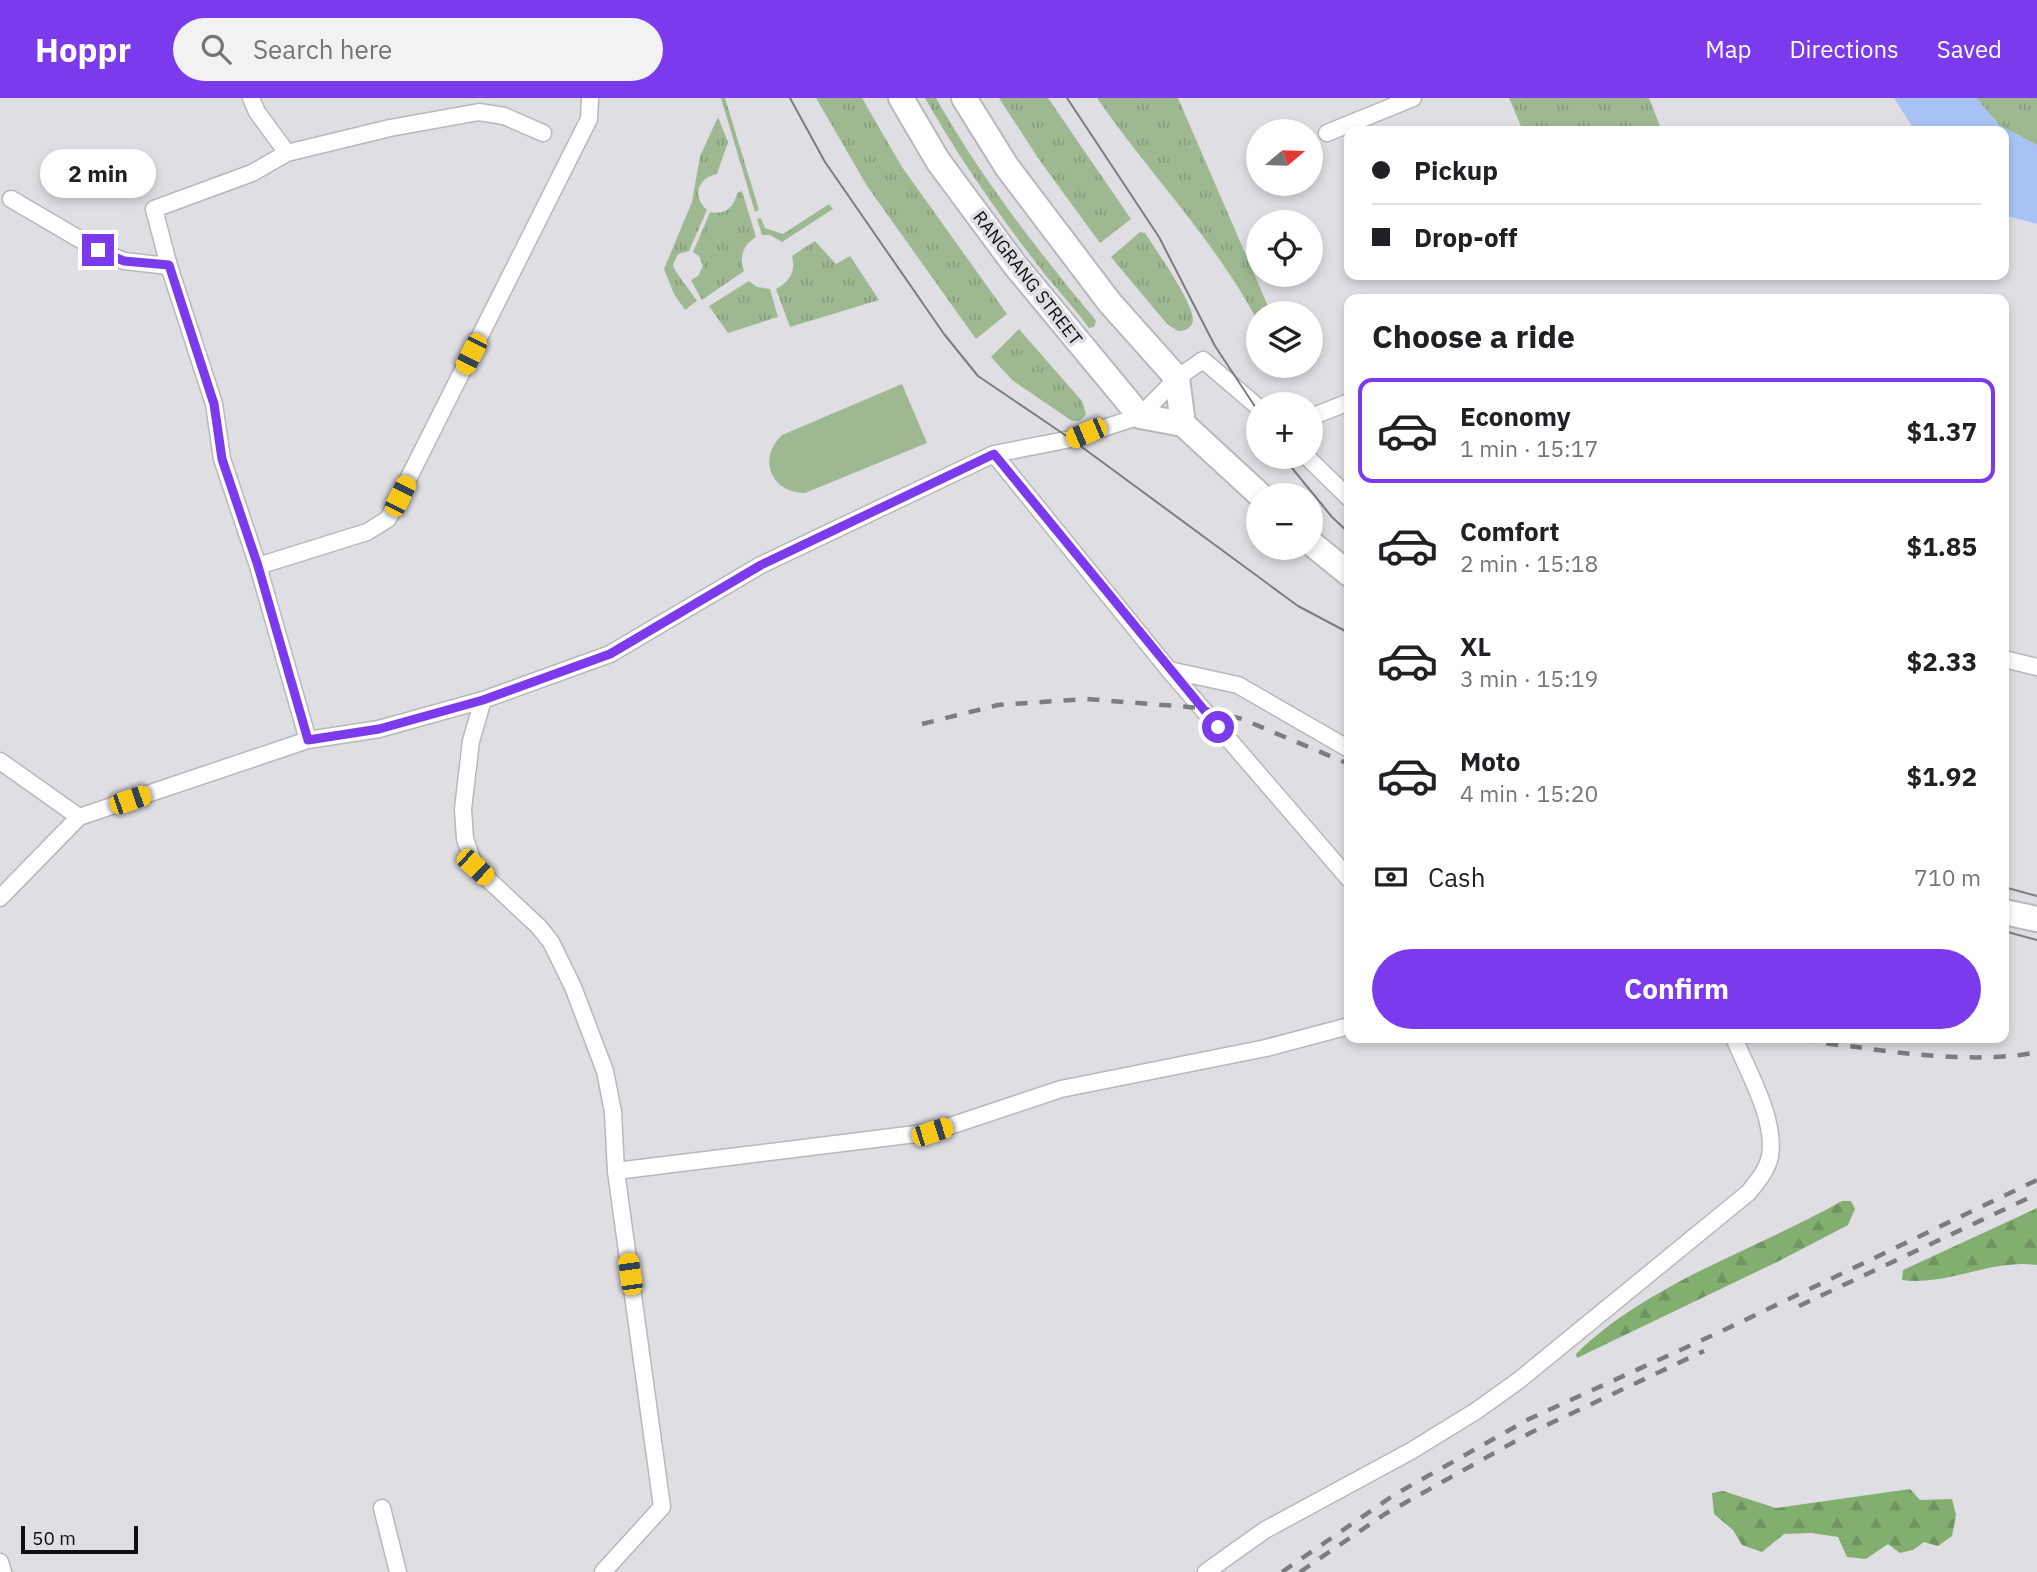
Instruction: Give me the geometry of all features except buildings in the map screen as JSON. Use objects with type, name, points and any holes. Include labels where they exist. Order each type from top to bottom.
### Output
[{"type":"main road","name":"RANGRANG STREET","points":[[901,98],[938,161],[1015,265],[1140,415]]},
{"type":"main road","points":[[964,98],[1007,167],[1110,303],[1177,378],[1183,424]]},
{"type":"main road","points":[[1140,415],[1183,424],[1247,483]]},
{"type":"main road","points":[[1323,552],[1344,571]]},
{"type":"main road","points":[[2009,913],[2037,919]]},
{"type":"street","points":[[251,98],[257,112],[287,153]]},
{"type":"street","points":[[258,566],[366,532],[388,519],[589,119],[590,98]]},
{"type":"street","points":[[1344,126],[1413,98]]},
{"type":"street","points":[[308,740],[258,566],[222,459],[214,404],[169,265],[154,209],[252,173],[287,153],[390,128],[479,112],[504,116],[543,133]]},
{"type":"street","points":[[1327,133],[1344,126]]},
{"type":"street","points":[[11,199],[98,250],[124,261],[169,265]]},
{"type":"street","points":[[0,898],[79,817],[308,740],[379,729],[483,700],[610,654],[761,565],[994,454],[1072,439],[1140,415],[1177,378],[1203,360],[1246,397]]},
{"type":"street","points":[[1323,412],[1344,404]]},
{"type":"street","points":[[994,454],[1169,670],[1344,873]]},
{"type":"street","points":[[1319,469],[1344,493]]},
{"type":"street","points":[[2009,660],[2037,667]]},
{"type":"street","points":[[1169,670],[1238,685],[1344,746]]},
{"type":"street","points":[[483,700],[471,741],[463,809],[465,839],[475,867],[540,927],[551,942],[573,987],[605,1071],[612,1112],[616,1171],[662,1507],[603,1572]]},
{"type":"street","points":[[0,761],[79,817]]},
{"type":"street","points":[[616,1171],[932,1132],[1060,1088],[1266,1048],[1344,1027]]},
{"type":"street","points":[[1206,1572],[1265,1530],[1411,1451],[1476,1411],[1518,1381],[1748,1193],[1762,1175],[1770,1158],[1770,1127],[1736,1043]]},
{"type":"street","points":[[382,1508],[398,1572]]},
{"type":"street","points":[[0,1562],[3,1572]]},
{"type":"green space","points":[[721,98],[725,98],[759,210],[755,212]]},
{"type":"green space","points":[[816,98],[862,98],[902,167],[1007,314],[976,339],[867,186]]},
{"type":"green space","points":[[925,98],[936,98],[971,156],[1010,212],[1094,318],[1094,327],[1089,328],[1014,234],[967,167]]},
{"type":"green space","points":[[999,98],[1048,98],[1131,219],[1100,243],[1040,161]]},
{"type":"green space","points":[[1097,98],[1178,98],[1246,255],[1246,287],[1260,287],[1266,301],[1246,302],[1223,264]]},
{"type":"green space","points":[[1509,98],[1649,98],[1660,126],[1521,126]]},
{"type":"green space","points":[[1976,98],[2037,98],[2037,145],[2009,130],[2009,126],[1999,125]]},
{"type":"green space","points":[[718,117],[728,142],[717,174],[705,179],[699,189],[699,199],[707,210],[689,251],[678,254],[673,265],[697,301],[685,310],[674,294],[664,269],[692,202],[700,156]]},
{"type":"green space","points":[[742,191],[756,237],[743,252],[744,271],[702,300],[691,280],[698,276],[703,266],[699,256],[693,252],[710,212],[728,209],[734,203],[737,193]]},
{"type":"green space","points":[[829,204],[833,209],[782,242],[770,235],[762,235],[757,219],[761,218],[765,228],[783,234]]},
{"type":"green space","points":[[1140,232],[1145,233],[1187,300],[1193,319],[1192,325],[1186,330],[1178,331],[1167,324],[1111,257]]},
{"type":"green space","points":[[815,241],[836,264],[850,256],[879,300],[790,327],[776,289],[791,276],[792,256]]},
{"type":"green space","points":[[749,281],[757,287],[770,289],[778,317],[728,333],[709,306]]},
{"type":"green space","points":[[1019,329],[1082,401],[1086,414],[1082,419],[1072,421],[1012,380],[991,357]]},
{"type":"green space","points":[[902,384],[927,443],[805,493],[793,491],[776,481],[769,464],[770,454],[782,435]]},
{"type":"green space","points":[[1842,1201],[1851,1201],[1855,1209],[1848,1225],[1577,1358],[1576,1354],[1605,1329],[1669,1287]]},
{"type":"green space","points":[[2037,1208],[2037,1265],[2003,1266],[1919,1281],[1902,1280],[1903,1270]]},
{"type":"green space","points":[[1910,1489],[1920,1500],[1952,1499],[1956,1515],[1952,1536],[1938,1546],[1924,1542],[1913,1550],[1900,1553],[1888,1544],[1866,1559],[1847,1557],[1838,1537],[1811,1533],[1784,1534],[1762,1552],[1742,1545],[1733,1530],[1714,1514],[1712,1493],[1723,1491],[1776,1508]]},
{"type":"water","points":[[1894,98],[1976,98],[2001,126],[1912,126]]},
{"type":"water","points":[[2009,130],[2037,145],[2037,224],[2009,216]]},
{"type":"tram line","points":[[790,98],[825,162],[944,334],[978,376],[1071,439],[1298,606],[1344,630]]},
{"type":"tram line","points":[[1067,98],[1159,237],[1215,346],[1246,393]]},
{"type":"tram line","points":[[1293,469],[1344,528]]},
{"type":"tram line","points":[[2009,888],[2037,896]]},
{"type":"tram line","points":[[2009,932],[2037,940]]},
{"type":"railway","points":[[922,724],[998,705],[1086,699],[1202,708],[1242,719],[1344,762]]},
{"type":"railway","points":[[1823,1043],[1947,1057],[1995,1057],[2037,1052]]},
{"type":"railway","points":[[1282,1572],[1394,1495],[1529,1419],[1722,1331],[2037,1180]]},
{"type":"railway","points":[[1799,1306],[2037,1194]]},
{"type":"railway","points":[[1300,1572],[1385,1514],[1530,1433],[1704,1351]]},
{"type":"route","points":[[98,250],[124,261],[169,265],[214,404],[222,459],[258,566],[308,740],[379,729],[483,700],[610,654],[761,565],[994,454],[1218,727]]}]
